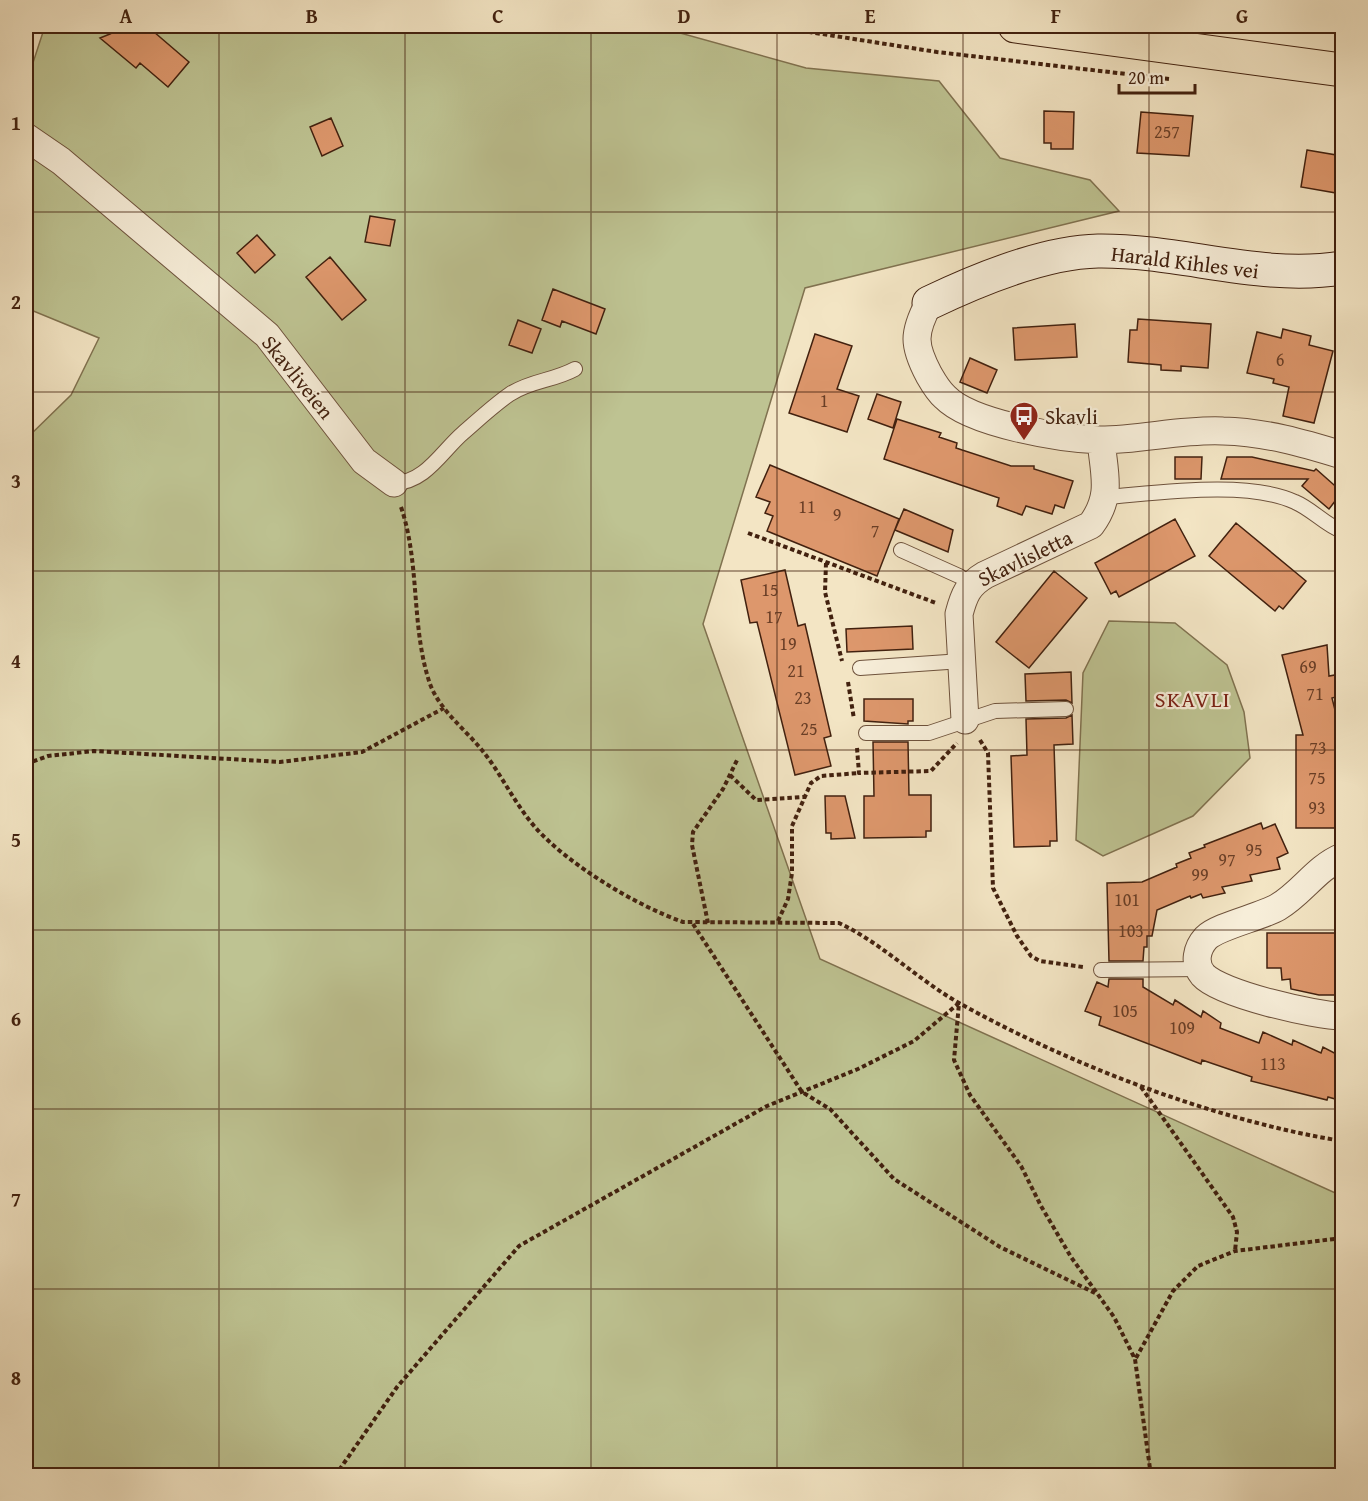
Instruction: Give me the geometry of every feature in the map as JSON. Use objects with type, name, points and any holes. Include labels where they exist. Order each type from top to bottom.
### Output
[{"type":"main road","points":[[1015,26],[1342,70]]},
{"type":"street","name":"Skavliveien","points":[[26,137],[61,161],[267,335],[364,461],[394,483]]},
{"type":"street","name":"Harald Kihles vei","points":[[929,303],[967,285],[1038,262],[1095,251],[1150,254],[1262,271],[1318,272],[1342,268]]},
{"type":"street","points":[[929,303],[918,325],[916,339],[919,356],[945,398],[970,414],[1052,436],[1101,440],[1220,431],[1250,432],[1300,442],[1342,455]]},
{"type":"street","points":[[1101,440],[1106,497]]},
{"type":"street","name":"Skavlisletta","points":[[965,720],[962,661],[966,596],[1091,525],[1101,512],[1106,497]]},
{"type":"street","points":[[1342,857],[1316,873],[1290,899],[1276,908],[1208,935],[1198,948],[1198,963],[1203,975],[1222,988],[1323,1016],[1342,1016]]},
{"type":"lane","points":[[394,483],[412,480],[425,471],[462,433],[510,394],[536,381],[561,377],[575,369]]},
{"type":"lane","points":[[1106,497],[1161,492],[1246,490],[1295,501],[1342,531]]},
{"type":"lane","points":[[901,550],[959,576],[966,596]]},
{"type":"lane","points":[[860,668],[962,661]]},
{"type":"lane","points":[[861,738],[929,732],[994,711],[1066,709]]},
{"type":"lane","points":[[1101,970],[1201,969]]},
{"type":"path","points":[[771,26],[937,52],[1173,79]]},
{"type":"path","points":[[394,483],[409,541],[420,650],[429,683],[444,708],[491,762],[534,826],[555,848],[583,868],[663,915],[693,923],[759,921],[839,923],[862,934],[930,987],[1036,1042],[1140,1086],[1290,1133],[1342,1141]]},
{"type":"path","points":[[748,533],[939,604],[966,596]]},
{"type":"path","points":[[826,563],[825,592],[843,664]]},
{"type":"path","points":[[846,674],[854,722]]},
{"type":"path","points":[[26,764],[48,756],[94,751],[280,762],[362,752],[444,708]]},
{"type":"path","points":[[778,921],[788,899],[792,873],[792,826],[811,783],[821,776],[931,771],[955,747],[965,720]]},
{"type":"path","points":[[965,720],[988,753],[993,888],[1017,936],[1031,956],[1041,961],[1101,970]]},
{"type":"path","points":[[859,773],[861,738]]},
{"type":"path","points":[[708,923],[692,845],[693,832],[730,775],[738,758]]},
{"type":"path","points":[[730,775],[756,800],[804,797]]},
{"type":"path","points":[[693,923],[802,1092],[830,1109],[894,1179],[1000,1247],[1097,1294]]},
{"type":"path","points":[[335,1476],[397,1387],[519,1246],[767,1106],[858,1069],[914,1041],[959,1003]]},
{"type":"path","points":[[959,1003],[954,1060],[970,1095],[1021,1166],[1071,1257],[1114,1317],[1135,1359],[1151,1476]]},
{"type":"path","points":[[1140,1086],[1233,1217],[1237,1232],[1235,1251]]},
{"type":"path","points":[[1135,1359],[1173,1291],[1198,1266],[1235,1251],[1342,1238]]},
{"type":"green space","points":[[45,26],[655,26],[806,68],[939,81],[1000,158],[1090,180],[1119,211],[805,288],[703,624],[820,959],[1342,1196],[1342,1475],[26,1476],[26,439],[71,395],[99,338],[26,308],[26,84]]},
{"type":"green space","points":[[1109,621],[1175,623],[1227,665],[1244,712],[1250,758],[1193,816],[1103,856],[1076,840],[1083,673]]},
{"type":"building","points":[[100,26],[147,26],[189,62],[168,87],[140,63],[136,68],[100,38],[110,34]]},
{"type":"building","points":[[1044,111],[1074,112],[1073,149],[1051,149],[1051,143],[1044,143]]},
{"type":"building","points":[[1141,112],[1193,116],[1189,156],[1137,153]]},
{"type":"building","points":[[331,118],[343,146],[322,156],[310,127]]},
{"type":"building","points":[[1307,150],[1342,156],[1342,194],[1301,187]]},
{"type":"building","points":[[370,216],[395,220],[390,246],[365,242]]},
{"type":"building","points":[[257,235],[275,255],[255,273],[237,253]]},
{"type":"building","points":[[330,257],[366,300],[342,320],[306,277]]},
{"type":"building","points":[[553,289],[605,309],[596,334],[562,321],[560,327],[542,320]]},
{"type":"building","points":[[1138,319],[1211,324],[1208,368],[1181,366],[1181,371],[1161,370],[1161,365],[1128,362],[1130,330],[1137,330]]},
{"type":"building","points":[[518,320],[541,329],[532,353],[509,345]]},
{"type":"building","points":[[1075,324],[1077,357],[1015,360],[1013,328]]},
{"type":"building","points":[[1283,329],[1311,336],[1309,345],[1333,351],[1314,423],[1283,416],[1289,387],[1273,383],[1274,379],[1247,373],[1257,332],[1281,338]]},
{"type":"building","points":[[815,334],[852,346],[837,389],[859,396],[847,432],[789,413]]},
{"type":"building","points":[[970,358],[997,370],[987,393],[960,382]]},
{"type":"building","points":[[877,394],[901,402],[893,428],[868,419]]},
{"type":"building","points":[[897,419],[941,433],[939,437],[957,443],[956,448],[1011,466],[1034,466],[1034,469],[1073,481],[1064,508],[1055,505],[1052,514],[1026,506],[1022,515],[997,506],[999,498],[884,459]]},
{"type":"building","points":[[1175,457],[1202,457],[1201,479],[1175,479]]},
{"type":"building","points":[[1227,457],[1252,457],[1314,471],[1316,469],[1342,492],[1329,509],[1302,486],[1308,479],[1221,479]]},
{"type":"building","points":[[770,465],[899,519],[877,576],[767,531],[773,516],[765,513],[770,502],[756,497]]},
{"type":"building","points":[[904,509],[953,530],[948,552],[895,530]]},
{"type":"building","points":[[1175,519],[1195,556],[1119,597],[1116,591],[1111,594],[1095,563]]},
{"type":"building","points":[[1236,523],[1306,581],[1283,609],[1279,606],[1275,611],[1209,556]]},
{"type":"building","points":[[785,570],[798,626],[805,624],[831,736],[824,738],[831,766],[795,775],[757,622],[750,623],[741,580]]},
{"type":"building","points":[[1054,571],[1087,598],[1029,668],[996,642]]},
{"type":"building","points":[[912,626],[913,649],[847,652],[846,629]]},
{"type":"building","points":[[1327,645],[1329,676],[1335,675],[1336,697],[1332,698],[1337,718],[1337,734],[1342,734],[1342,817],[1337,817],[1337,828],[1296,828],[1296,735],[1303,735],[1282,655]]},
{"type":"building","points":[[1071,672],[1072,703],[1066,700],[1026,701],[1025,674]]},
{"type":"building","points":[[864,699],[913,699],[913,721],[908,721],[908,724],[864,721]]},
{"type":"building","points":[[1072,715],[1073,744],[1054,745],[1057,841],[1050,841],[1050,846],[1014,847],[1011,756],[1027,755],[1026,719],[1066,718]]},
{"type":"building","points":[[873,742],[908,742],[909,795],[931,795],[931,831],[926,831],[926,837],[864,838],[864,796],[874,796]]},
{"type":"building","points":[[825,796],[845,796],[855,838],[831,839],[831,833],[826,833]]},
{"type":"building","points":[[1261,823],[1263,829],[1275,824],[1288,853],[1277,858],[1280,869],[1250,875],[1252,881],[1222,887],[1225,893],[1203,898],[1201,894],[1191,898],[1190,896],[1157,910],[1152,936],[1147,936],[1143,961],[1109,961],[1107,883],[1142,882],[1177,867],[1176,864],[1191,858],[1189,853],[1205,847],[1204,845]]},
{"type":"building","points":[[1267,933],[1342,933],[1342,995],[1319,995],[1291,989],[1290,979],[1282,980],[1281,968],[1267,968]]},
{"type":"building","points":[[1109,979],[1143,979],[1143,987],[1173,1005],[1175,1000],[1201,1017],[1203,1011],[1221,1023],[1220,1028],[1259,1043],[1263,1032],[1292,1045],[1293,1040],[1321,1053],[1323,1047],[1342,1057],[1342,1101],[1328,1097],[1327,1100],[1251,1081],[1252,1077],[1202,1060],[1201,1064],[1099,1025],[1101,1017],[1085,1011],[1097,982],[1108,987]]},
{"type":"place","name":"Skavli","points":[[1024,442]]},
{"type":"district","name":"SKAVLI","points":[[1193,699]]}]
